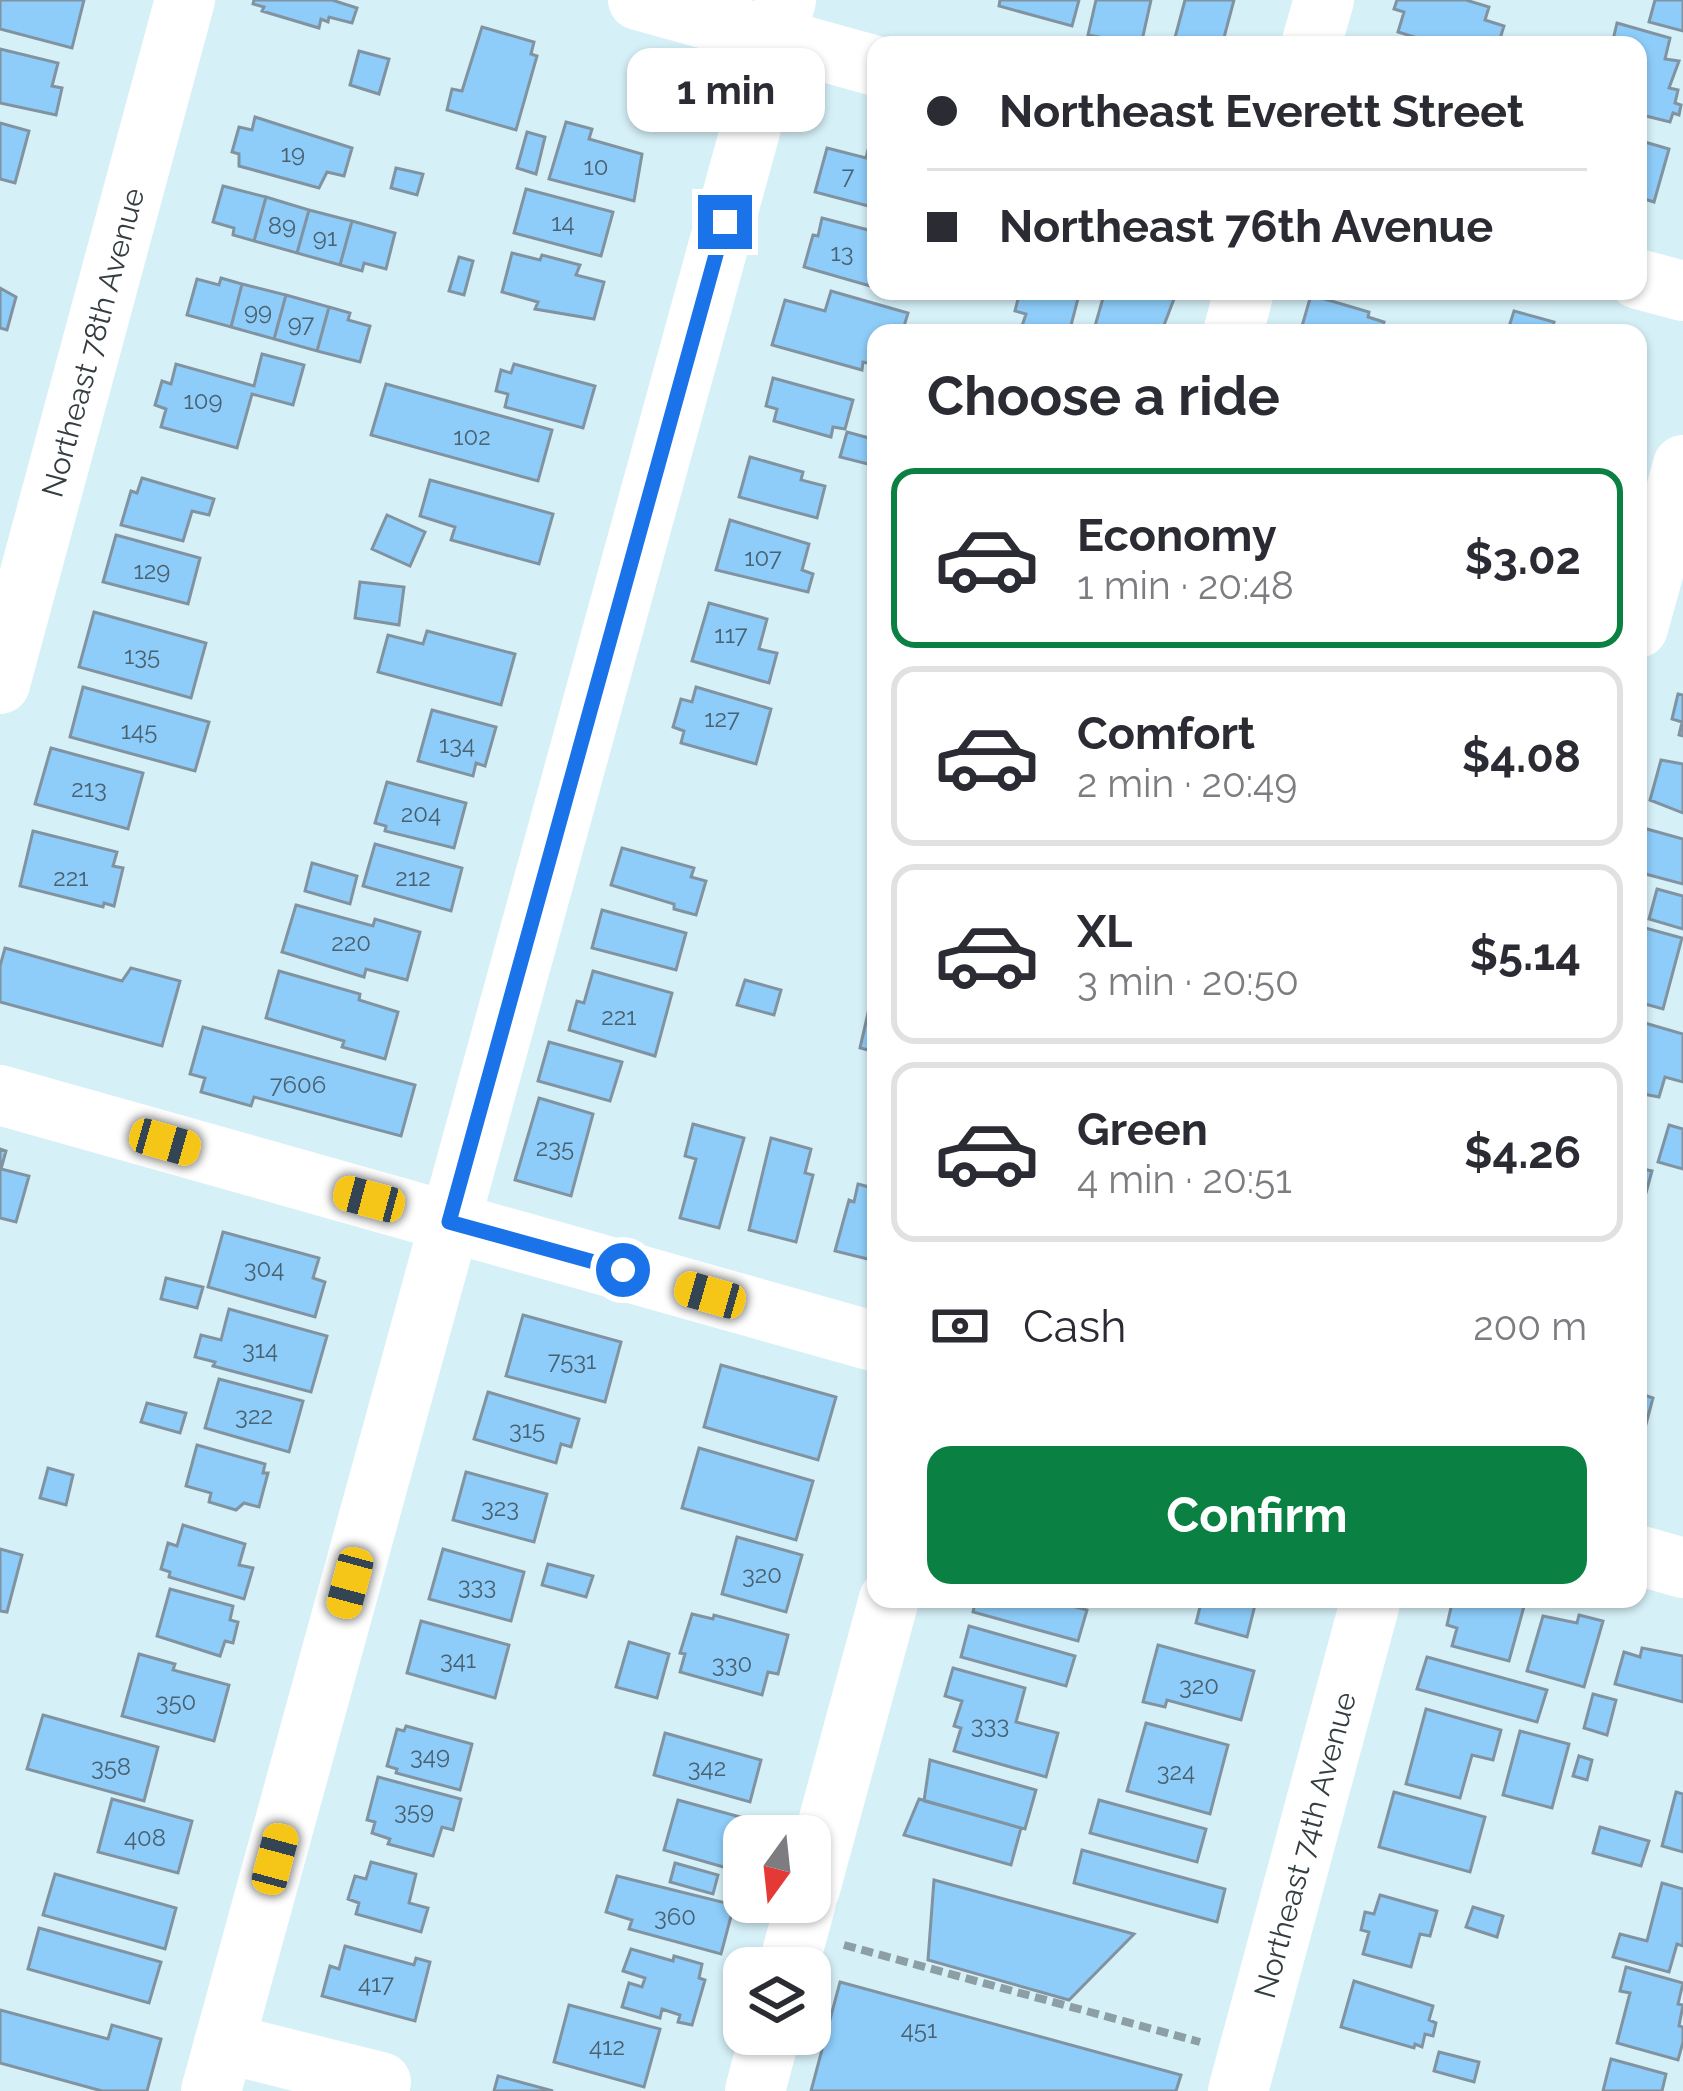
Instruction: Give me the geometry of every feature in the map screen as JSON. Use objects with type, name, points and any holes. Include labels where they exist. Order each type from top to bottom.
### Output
[{"type":"street","name":"Northeast 78th Avenue","points":[[0,684],[184,0]]},
{"type":"street","points":[[638,0],[781,19],[867,62]]},
{"type":"street","points":[[1314,36],[1324,0]]},
{"type":"street","points":[[380,2087],[218,2067],[781,19]]},
{"type":"street","points":[[1647,281],[1683,291]]},
{"type":"street","points":[[1647,595],[1683,465]]},
{"type":"street","points":[[0,1095],[867,1339]]},
{"type":"street","points":[[1647,1558],[1683,1568]]},
{"type":"street","points":[[831,1815],[888,1608]]},
{"type":"street","name":"Northeast 74th Avenue","points":[[1243,2073],[1369,1608]]},
{"type":"street","points":[[754,2091],[764,2055]]},
{"type":"path","points":[[801,1923],[1243,2073]]},
{"type":"building","points":[[0,0],[84,0],[72,48],[0,29]]},
{"type":"building","points":[[254,0],[332,0],[357,8],[352,23],[329,17],[328,22],[321,19],[319,28],[262,11],[264,7],[253,4]]},
{"type":"building","points":[[1000,0],[1079,0],[1072,26],[999,6]]},
{"type":"building","points":[[1096,0],[1151,0],[1143,36],[1088,35]]},
{"type":"building","points":[[1185,0],[1234,0],[1224,36],[1175,36]]},
{"type":"building","points":[[1397,0],[1466,0],[1489,7],[1485,20],[1504,26],[1501,36],[1411,36],[1398,32],[1404,12],[1394,9]]},
{"type":"building","points":[[1655,0],[1683,0],[1683,31],[1649,22]]},
{"type":"building","points":[[1617,23],[1670,38],[1665,59],[1679,61],[1669,88],[1678,90],[1675,103],[1681,105],[1679,115],[1673,113],[1670,122],[1647,116],[1647,36],[1614,36]]},
{"type":"building","points":[[482,27],[534,42],[531,54],[537,56],[516,130],[447,110],[452,89],[462,91]]},
{"type":"building","points":[[0,49],[58,63],[52,86],[62,88],[56,115],[0,103]]},
{"type":"building","points":[[359,51],[389,59],[379,94],[350,85]]},
{"type":"building","points":[[255,117],[352,148],[344,176],[327,172],[319,188],[239,166],[239,154],[232,152],[239,127],[252,130]]},
{"type":"building","points":[[566,122],[592,129],[589,139],[642,154],[634,201],[549,179]]},
{"type":"building","points":[[0,123],[29,131],[15,183],[0,179]]},
{"type":"building","points":[[527,132],[545,137],[536,174],[517,168]]},
{"type":"building","points":[[1647,143],[1669,149],[1654,202],[1647,200]]},
{"type":"building","points":[[827,148],[866,158],[867,154],[867,206],[815,192]]},
{"type":"building","points":[[396,168],[423,174],[417,195],[391,188]]},
{"type":"building","points":[[223,186],[266,197],[254,241],[213,222]]},
{"type":"building","points":[[526,189],[613,212],[601,256],[514,233]]},
{"type":"building","points":[[266,197],[309,210],[297,253],[254,241]]},
{"type":"building","points":[[309,210],[352,221],[340,265],[297,253]]},
{"type":"building","points":[[822,218],[867,230],[867,285],[804,267],[813,235],[818,236]]},
{"type":"building","points":[[352,221],[395,233],[386,269],[364,263],[362,271],[340,265]]},
{"type":"building","points":[[512,253],[580,265],[576,275],[604,282],[594,319],[535,309],[538,302],[502,292]]},
{"type":"building","points":[[459,257],[473,261],[464,295],[449,291]]},
{"type":"building","points":[[221,278],[242,284],[231,327],[187,315],[197,279],[219,285]]},
{"type":"building","points":[[242,284],[286,295],[274,339],[231,327]]},
{"type":"building","points":[[0,288],[16,297],[7,330],[0,328]]},
{"type":"building","points":[[831,291],[908,313],[905,324],[867,324],[867,363],[863,362],[862,370],[772,345],[785,300],[825,311]]},
{"type":"building","points":[[286,295],[329,307],[317,351],[274,339]]},
{"type":"building","points":[[1018,300],[1078,300],[1071,324],[1023,324],[1026,314],[1015,311]]},
{"type":"building","points":[[1102,300],[1174,300],[1164,324],[1096,324]]},
{"type":"building","points":[[1310,300],[1328,300],[1369,312],[1368,317],[1384,322],[1383,324],[1303,324]]},
{"type":"building","points":[[329,307],[350,313],[348,320],[370,326],[360,362],[317,351]]},
{"type":"building","points":[[1514,311],[1554,322],[1553,324],[1510,324]]},
{"type":"building","points":[[262,354],[304,365],[293,405],[252,394],[237,448],[161,427],[166,409],[155,405],[162,381],[171,384],[176,364],[254,386]]},
{"type":"building","points":[[514,364],[595,386],[583,428],[505,407],[508,394],[496,391],[501,370],[511,373]]},
{"type":"building","points":[[773,378],[853,400],[845,429],[833,427],[831,437],[774,421],[777,409],[766,406]]},
{"type":"building","points":[[386,384],[552,430],[538,481],[371,435]]},
{"type":"building","points":[[847,432],[867,438],[867,464],[840,457]]},
{"type":"building","points":[[750,457],[803,472],[801,480],[825,486],[817,518],[739,497]]},
{"type":"building","points":[[142,478],[214,499],[209,515],[192,511],[183,541],[121,525],[131,491],[137,493]]},
{"type":"building","points":[[430,480],[553,514],[539,564],[451,540],[455,527],[420,516]]},
{"type":"building","points":[[387,515],[425,532],[410,566],[372,549]]},
{"type":"building","points":[[730,520],[809,544],[802,570],[813,574],[808,592],[716,570]]},
{"type":"building","points":[[116,535],[200,558],[188,604],[103,582]]},
{"type":"building","points":[[360,582],[404,587],[399,625],[355,618]]},
{"type":"building","points":[[709,603],[767,619],[759,649],[777,653],[769,683],[692,661]]},
{"type":"building","points":[[94,612],[206,643],[191,698],[79,667]]},
{"type":"building","points":[[427,631],[515,654],[501,705],[378,672],[388,635],[423,644]]},
{"type":"building","points":[[83,687],[209,722],[195,771],[70,737]]},
{"type":"building","points":[[696,687],[771,709],[756,764],[681,743],[684,731],[673,727],[681,699],[692,702]]},
{"type":"building","points":[[1678,694],[1683,695],[1683,736],[1679,735],[1682,722],[1672,719]]},
{"type":"building","points":[[432,710],[496,727],[485,766],[476,763],[473,776],[418,761]]},
{"type":"building","points":[[51,748],[143,773],[128,829],[35,804]]},
{"type":"building","points":[[1661,760],[1683,764],[1683,813],[1650,800]]},
{"type":"building","points":[[387,782],[466,803],[454,848],[385,831],[386,826],[375,823]]},
{"type":"building","points":[[1647,829],[1683,839],[1683,884],[1647,874]]},
{"type":"building","points":[[33,831],[117,852],[113,866],[123,868],[114,906],[20,886]]},
{"type":"building","points":[[375,844],[462,868],[451,911],[363,886]]},
{"type":"building","points":[[622,848],[694,868],[691,877],[706,881],[696,915],[611,885]]},
{"type":"building","points":[[312,863],[357,876],[350,904],[305,891]]},
{"type":"building","points":[[1657,889],[1683,896],[1683,929],[1649,919]]},
{"type":"building","points":[[296,905],[373,926],[375,919],[420,932],[407,980],[366,969],[364,977],[282,952]]},
{"type":"building","points":[[602,910],[686,933],[676,970],[592,948]]},
{"type":"building","points":[[1647,928],[1682,938],[1663,1009],[1647,1005]]},
{"type":"building","points":[[5,948],[122,981],[131,968],[180,981],[162,1046],[0,1002]]},
{"type":"building","points":[[279,971],[360,994],[359,1000],[398,1012],[385,1059],[342,1047],[344,1041],[266,1018]]},
{"type":"building","points":[[593,971],[672,993],[655,1056],[569,1030],[577,1001],[584,1003]]},
{"type":"building","points":[[745,980],[781,990],[774,1015],[737,1005]]},
{"type":"building","points":[[867,1017],[867,1050],[860,1048]]},
{"type":"building","points":[[1647,1024],[1683,1034],[1683,1082],[1665,1077],[1659,1097],[1647,1095]]},
{"type":"building","points":[[203,1027],[415,1085],[401,1136],[254,1097],[251,1106],[201,1092],[205,1078],[190,1074]]},
{"type":"building","points":[[549,1042],[622,1062],[610,1101],[538,1081]]},
{"type":"building","points":[[539,1098],[593,1114],[571,1196],[515,1180]]},
{"type":"building","points":[[693,1124],[744,1138],[719,1228],[680,1218],[696,1159],[685,1156]]},
{"type":"building","points":[[1669,1125],[1683,1129],[1683,1169],[1658,1162]]},
{"type":"building","points":[[771,1138],[811,1149],[805,1173],[813,1175],[796,1242],[749,1230]]},
{"type":"building","points":[[0,1149],[6,1151],[1,1169],[29,1176],[16,1222],[0,1218]]},
{"type":"building","points":[[858,1184],[867,1186],[867,1259],[835,1251],[849,1200],[854,1202]]},
{"type":"building","points":[[223,1232],[319,1258],[313,1278],[325,1282],[315,1317],[208,1287]]},
{"type":"building","points":[[166,1278],[203,1287],[197,1308],[161,1299]]},
{"type":"building","points":[[229,1309],[327,1336],[311,1392],[195,1357],[201,1335],[221,1340]]},
{"type":"building","points":[[523,1315],[621,1342],[605,1402],[506,1376]]},
{"type":"building","points":[[721,1365],[836,1397],[818,1460],[704,1427]]},
{"type":"building","points":[[219,1379],[303,1401],[289,1452],[205,1428]]},
{"type":"building","points":[[488,1392],[579,1419],[571,1447],[561,1444],[556,1463],[474,1439]]},
{"type":"building","points":[[147,1403],[186,1413],[180,1433],[141,1422]]},
{"type":"building","points":[[197,1445],[265,1464],[263,1473],[268,1473],[259,1507],[244,1503],[236,1510],[209,1502],[211,1493],[186,1486]]},
{"type":"building","points":[[699,1448],[813,1481],[796,1540],[682,1508]]},
{"type":"building","points":[[48,1468],[73,1475],[66,1505],[40,1498]]},
{"type":"building","points":[[466,1472],[547,1494],[534,1542],[453,1520]]},
{"type":"building","points":[[183,1525],[245,1544],[239,1565],[253,1568],[244,1599],[169,1577],[170,1572],[161,1569],[168,1543],[177,1546]]},
{"type":"building","points":[[737,1537],[802,1555],[786,1612],[722,1594]]},
{"type":"building","points":[[0,1549],[22,1555],[7,1612],[0,1611]]},
{"type":"building","points":[[443,1549],[524,1572],[511,1621],[429,1599]]},
{"type":"building","points":[[548,1564],[593,1576],[586,1597],[542,1585]]},
{"type":"building","points":[[170,1589],[233,1606],[230,1620],[238,1622],[233,1643],[225,1641],[220,1656],[157,1636]]},
{"type":"building","points":[[974,1608],[1087,1610],[1078,1641],[973,1612]]},
{"type":"building","points":[[1200,1608],[1254,1608],[1247,1637],[1196,1623]]},
{"type":"building","points":[[1451,1608],[1524,1608],[1509,1661],[1452,1646],[1457,1628],[1447,1625]]},
{"type":"building","points":[[692,1614],[713,1619],[714,1615],[788,1635],[778,1674],[768,1672],[762,1695],[680,1672],[685,1654],[680,1653]]},
{"type":"building","points":[[1579,1615],[1603,1621],[1584,1687],[1527,1671],[1543,1616],[1577,1623]]},
{"type":"building","points":[[421,1621],[509,1645],[495,1698],[407,1673]]},
{"type":"building","points":[[969,1626],[1075,1656],[1066,1686],[961,1657]]},
{"type":"building","points":[[629,1642],[669,1654],[657,1698],[616,1687]]},
{"type":"building","points":[[1158,1645],[1254,1671],[1241,1720],[1167,1700],[1165,1707],[1143,1702]]},
{"type":"building","points":[[1642,1648],[1683,1656],[1683,1702],[1615,1684],[1624,1652],[1640,1657]]},
{"type":"building","points":[[139,1654],[175,1664],[173,1670],[229,1685],[214,1741],[122,1716]]},
{"type":"building","points":[[1427,1657],[1547,1690],[1537,1722],[1417,1689]]},
{"type":"building","points":[[953,1668],[1025,1688],[1016,1722],[1058,1733],[1046,1777],[954,1751],[961,1728],[954,1726],[962,1701],[945,1696]]},
{"type":"building","points":[[1593,1694],[1616,1700],[1607,1735],[1584,1728]]},
{"type":"building","points":[[1426,1709],[1501,1730],[1493,1760],[1472,1755],[1460,1798],[1406,1784]]},
{"type":"building","points":[[43,1715],[158,1747],[144,1801],[27,1769]]},
{"type":"building","points":[[1146,1723],[1228,1745],[1210,1814],[1127,1791]]},
{"type":"building","points":[[406,1726],[472,1744],[460,1790],[396,1773],[397,1769],[387,1766],[397,1729],[404,1731]]},
{"type":"building","points":[[1520,1731],[1569,1744],[1552,1808],[1503,1795]]},
{"type":"building","points":[[665,1733],[761,1760],[750,1802],[654,1775]]},
{"type":"building","points":[[1579,1756],[1592,1760],[1587,1780],[1573,1776]]},
{"type":"building","points":[[930,1760],[1036,1790],[1025,1829],[924,1801]]},
{"type":"building","points":[[378,1777],[461,1799],[453,1830],[442,1827],[433,1856],[388,1844],[390,1839],[372,1833],[375,1822],[367,1820]]},
{"type":"building","points":[[1394,1792],[1485,1817],[1470,1872],[1379,1847]]},
{"type":"building","points":[[1676,1792],[1683,1794],[1683,1852],[1662,1846]]},
{"type":"building","points":[[112,1799],[192,1821],[178,1873],[98,1852]]},
{"type":"building","points":[[919,1799],[1021,1828],[1011,1865],[904,1835]]},
{"type":"building","points":[[678,1800],[733,1815],[723,1815],[723,1867],[664,1850]]},
{"type":"building","points":[[1099,1800],[1206,1829],[1197,1862],[1090,1833]]},
{"type":"building","points":[[1600,1827],[1649,1841],[1641,1866],[1593,1853]]},
{"type":"building","points":[[1082,1850],[1225,1889],[1217,1922],[1074,1883]]},
{"type":"building","points":[[371,1862],[416,1874],[409,1903],[428,1908],[421,1932],[356,1914],[359,1903],[348,1899],[355,1876],[366,1879]]},
{"type":"building","points":[[675,1863],[718,1875],[713,1894],[670,1882]]},
{"type":"building","points":[[55,1874],[176,1908],[165,1949],[43,1915]]},
{"type":"building","points":[[617,1876],[723,1902],[723,1923],[729,1923],[721,1954],[629,1929],[632,1920],[606,1912]]},
{"type":"building","points":[[934,1880],[1134,1934],[1069,2000],[928,1960]]},
{"type":"building","points":[[1662,1883],[1683,1889],[1683,1946],[1677,1944],[1669,1972],[1613,1957],[1620,1934],[1647,1941]]},
{"type":"building","points":[[1380,1895],[1437,1911],[1430,1936],[1420,1934],[1411,1967],[1363,1954],[1369,1932],[1361,1930],[1365,1912],[1374,1914]]},
{"type":"building","points":[[1473,1907],[1503,1916],[1497,1937],[1466,1927]]},
{"type":"building","points":[[39,1928],[161,1962],[149,2003],[28,1969]]},
{"type":"building","points":[[345,1946],[414,1965],[416,1958],[430,1962],[415,2021],[322,1996],[330,1966],[339,1969]]},
{"type":"building","points":[[631,1949],[702,1964],[699,1978],[705,1980],[692,2025],[678,2022],[680,2015],[662,2009],[660,2018],[622,2007],[629,1983],[642,1987],[645,1978],[623,1971]]},
{"type":"building","points":[[1626,1967],[1683,1983],[1678,2004],[1683,2005],[1679,2026],[1683,2027],[1683,2042],[1678,2060],[1617,2043],[1630,1993],[1620,1991]]},
{"type":"building","points":[[1354,1981],[1433,2006],[1429,2020],[1436,2023],[1433,2036],[1425,2034],[1422,2047],[1415,2044],[1414,2048],[1341,2027]]},
{"type":"building","points":[[840,1982],[1181,2075],[1176,2091],[811,2091],[821,2055],[831,2055],[831,2016]]},
{"type":"building","points":[[569,2005],[660,2029],[644,2087],[554,2062]]},
{"type":"building","points":[[0,2010],[108,2039],[112,2025],[161,2039],[147,2091],[102,2091],[0,2063]]},
{"type":"building","points":[[1439,2052],[1479,2062],[1474,2082],[1434,2071]]},
{"type":"building","points":[[1611,2059],[1666,2074],[1662,2091],[1603,2091]]},
{"type":"building","points":[[498,2076],[553,2091],[494,2091]]},
{"type":"route","points":[[623,1270],[449,1222],[725,222]]}]
